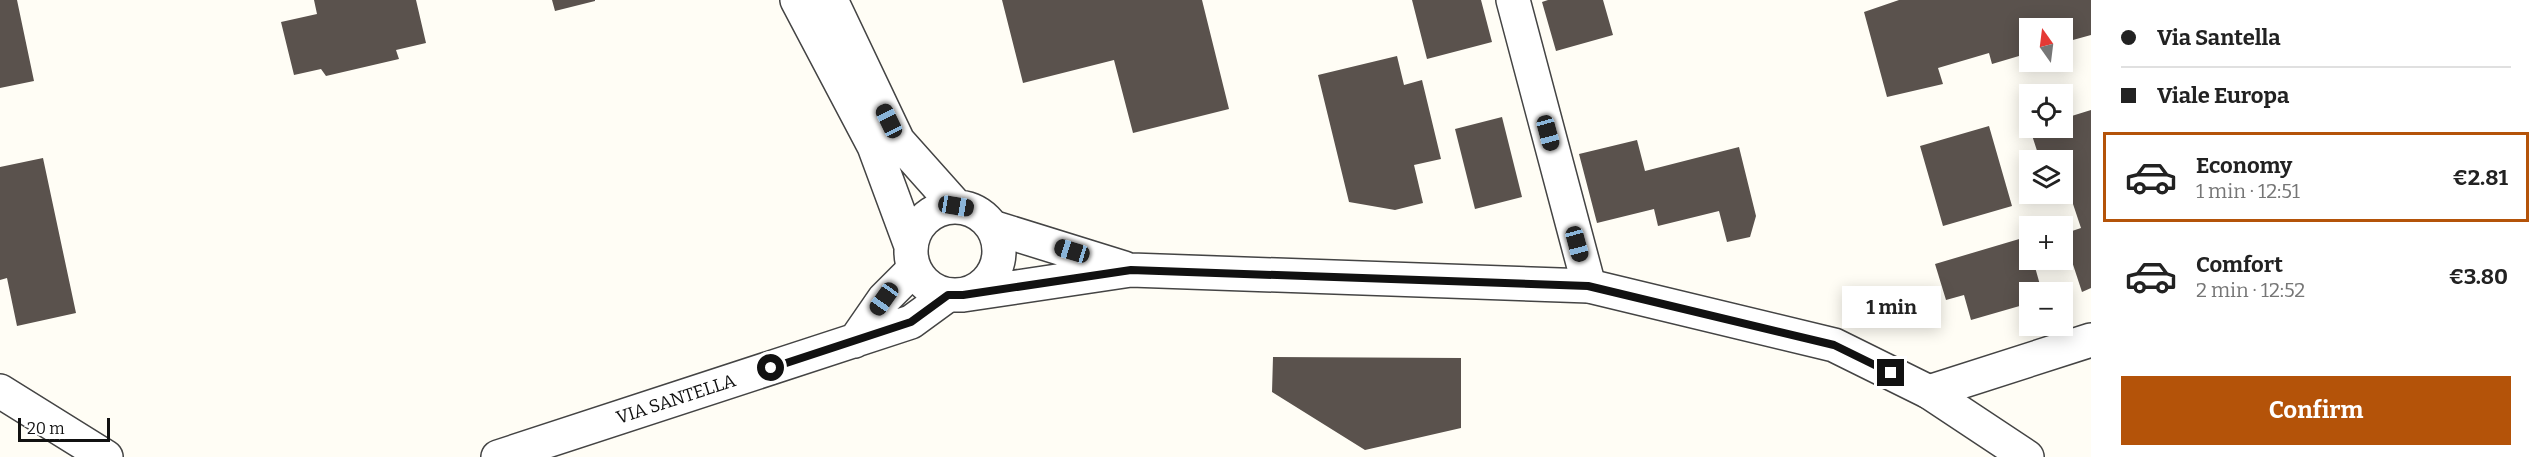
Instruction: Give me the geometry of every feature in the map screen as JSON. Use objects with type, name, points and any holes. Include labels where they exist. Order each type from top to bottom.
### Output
[{"type":"street","points":[[797,0],[874,146],[922,281],[934,290],[955,295],[1131,270],[1588,286],[1834,345],[1929,392],[2027,457]]},
{"type":"street","points":[[831,0],[898,141],[956,206]]},
{"type":"street","points":[[1514,0],[1588,286]]},
{"type":"street","points":[[855,341],[913,257],[914,233],[921,222],[943,208],[956,206],[970,209],[992,226],[998,240],[1000,255],[996,268],[988,281],[976,290],[955,295]]},
{"type":"street","points":[[992,226],[1131,270]]},
{"type":"street","name":"VIA SANTELLA","points":[[498,457],[911,322],[955,295]]},
{"type":"street","points":[[1929,392],[2091,340]]},
{"type":"street","points":[[0,391],[106,457]]},
{"type":"building","points":[[0,0],[17,0],[34,81],[0,88]]},
{"type":"building","points":[[314,0],[416,0],[426,43],[396,50],[399,59],[326,76],[321,69],[294,75],[281,22],[317,14]]},
{"type":"building","points":[[552,0],[595,0],[595,1],[555,11]]},
{"type":"building","points":[[1002,0],[1202,0],[1229,109],[1133,133],[1114,60],[1023,83]]},
{"type":"building","points":[[1412,0],[1481,0],[1492,42],[1427,59]]},
{"type":"building","points":[[1548,0],[1603,0],[1613,35],[1556,51],[1542,2]]},
{"type":"building","points":[[1899,0],[2091,0],[2091,35],[2073,40],[2073,18],[2019,18],[2019,56],[1992,64],[1989,53],[1938,68],[1943,84],[1887,97],[1864,12]]},
{"type":"building","points":[[1397,56],[1404,85],[1422,80],[1441,159],[1414,165],[1423,203],[1395,210],[1349,202],[1318,75]]},
{"type":"building","points":[[2091,110],[2091,288],[2082,292],[2073,265],[2073,231],[2081,228],[2073,204],[2073,150],[2037,150],[2033,138],[2073,138],[2073,116]]},
{"type":"building","points":[[1502,117],[1522,197],[1475,209],[1455,129]]},
{"type":"building","points":[[1989,126],[2012,206],[1943,226],[1920,146]]},
{"type":"building","points":[[1637,140],[1645,171],[1739,147],[1756,216],[1750,237],[1727,242],[1719,211],[1658,226],[1654,209],[1597,223],[1579,154]]},
{"type":"building","points":[[43,158],[76,313],[17,326],[7,278],[0,280],[0,167]]},
{"type":"building","points":[[2019,239],[2019,270],[2036,270],[2039,282],[2019,282],[2019,306],[1971,320],[1964,295],[1946,300],[1935,264]]},
{"type":"building","points":[[1273,357],[1461,358],[1461,428],[1365,450],[1272,392]]},
{"type":"route","points":[[771,368],[911,322],[948,295],[963,295],[1131,270],[1588,286],[1834,345],[1891,373]]}]
